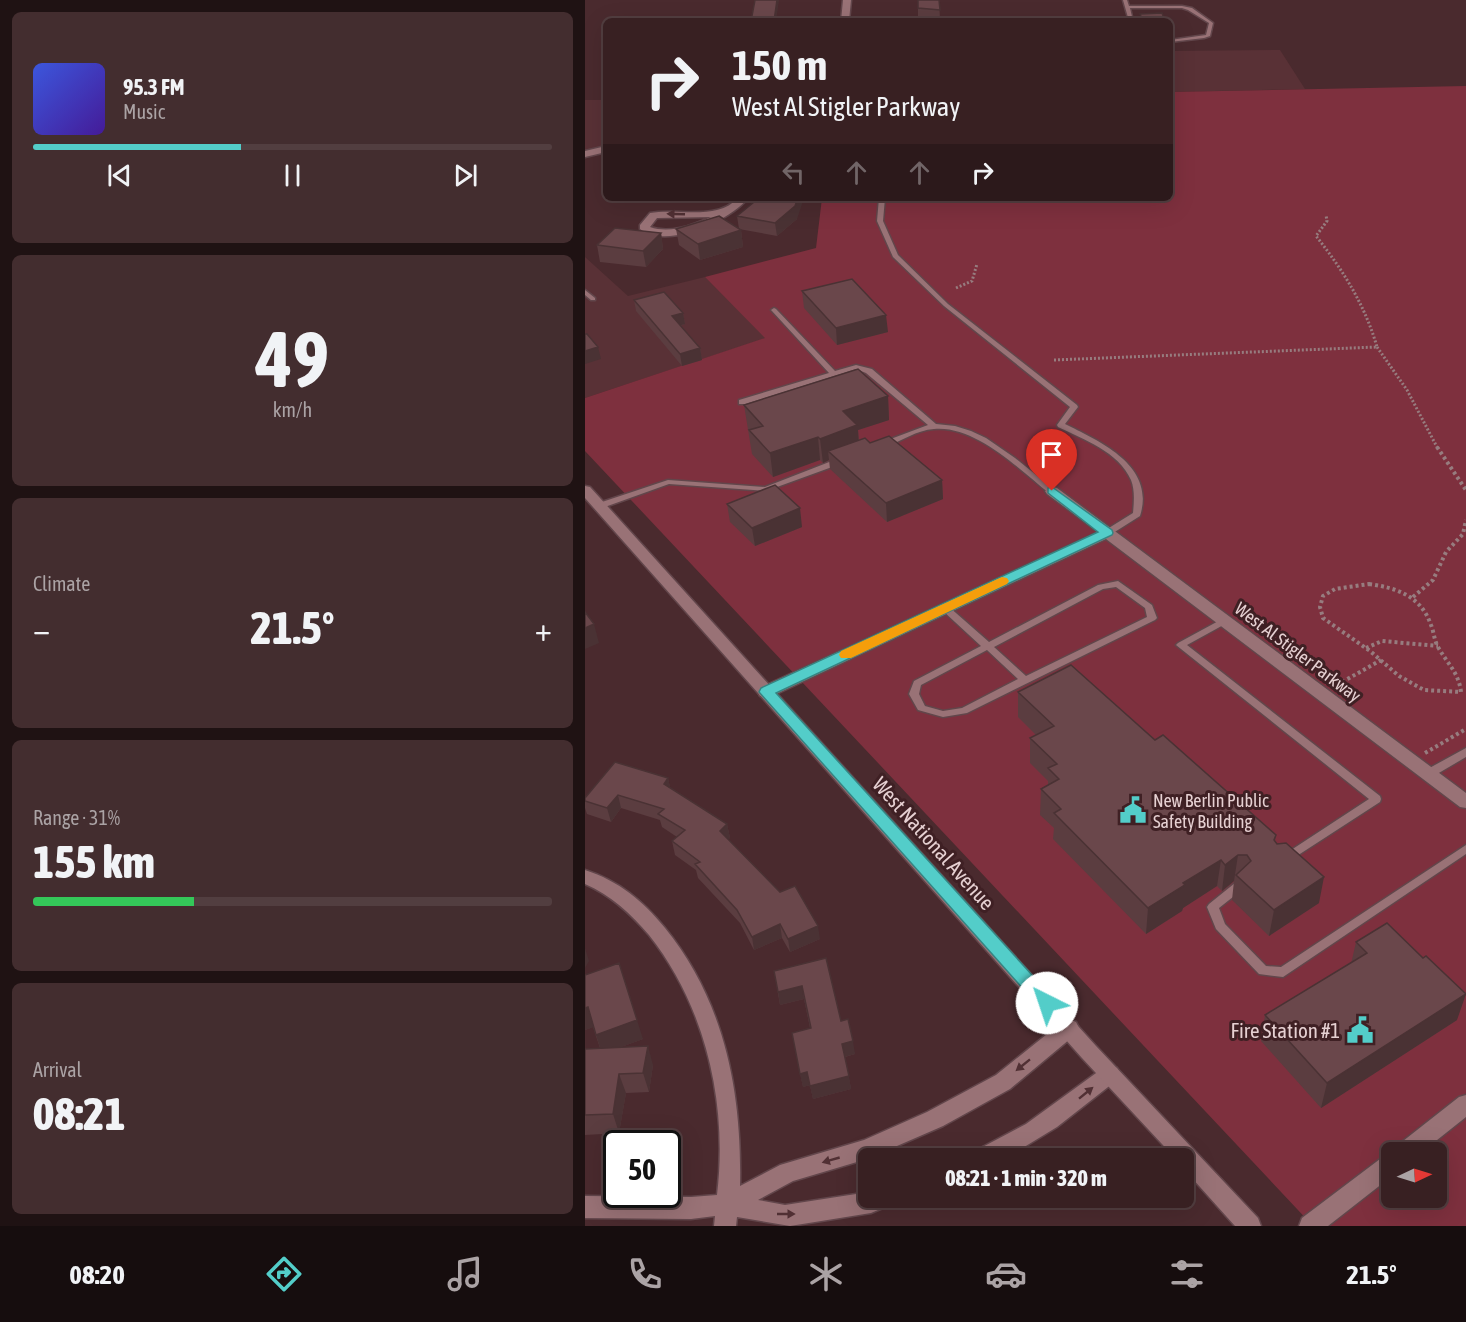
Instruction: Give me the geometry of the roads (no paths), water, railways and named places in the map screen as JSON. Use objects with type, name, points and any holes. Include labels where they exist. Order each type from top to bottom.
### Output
[{"type":"street","points":[[845,18],[847,0]]},
{"type":"street","points":[[585,154],[603,150]]},
{"type":"street","points":[[733,208],[712,214],[654,215],[645,225],[645,230],[657,234],[678,232],[722,215],[733,208],[740,201]]},
{"type":"street","name":"West National Avenue","points":[[585,490],[1110,1074],[1250,1226]]},
{"type":"street","name":"West Al Stigler Parkway","points":[[1052,491],[1466,802]]},
{"type":"street","points":[[766,692],[1107,533]]},
{"type":"street","points":[[585,877],[601,882],[631,903],[666,940],[687,971],[701,1000],[717,1047],[725,1088],[730,1168],[727,1215]]},
{"type":"street","points":[[727,1215],[788,1172],[867,1149],[935,1119],[1003,1082],[1069,1028]]},
{"type":"street","points":[[1004,1148],[1065,1110],[1110,1074]]},
{"type":"street","points":[[1418,1142],[1466,1104]]},
{"type":"street","points":[[1310,1226],[1381,1171]]},
{"type":"street","points":[[585,1207],[669,1208],[727,1215],[785,1216],[858,1204]]},
{"type":"lane","points":[[1125,0],[1130,18]]},
{"type":"lane","points":[[1128,7],[1182,7],[1190,9],[1211,23],[1208,36],[1205,38],[1173,41]]},
{"type":"lane","points":[[882,201],[880,220],[895,256],[946,304],[1074,407],[1061,425],[1115,454],[1137,482],[1140,499],[1137,514],[1107,533]]},
{"type":"lane","points":[[585,292],[593,299]]},
{"type":"lane","points":[[774,310],[834,374]]},
{"type":"lane","points":[[742,402],[855,368],[869,371],[934,426]]},
{"type":"lane","points":[[878,447],[934,426],[959,430],[981,439],[1052,491]]},
{"type":"lane","points":[[599,506],[668,482],[766,489],[845,459]]},
{"type":"lane","points":[[1118,584],[1149,607],[1152,618],[1025,680],[964,711],[943,714],[921,708],[914,694],[917,683],[1101,587],[1118,584]]},
{"type":"lane","points":[[945,608],[1025,680]]},
{"type":"lane","points":[[1224,621],[1181,645],[1375,799],[1277,865]]},
{"type":"lane","points":[[1428,774],[1466,752]]},
{"type":"lane","points":[[1239,886],[1213,906],[1220,926],[1263,971],[1283,972],[1466,849]]},
{"type":"place","name":"New Berlin Public Safety Building","points":[[1133,810]]},
{"type":"place","name":"Fire Station #1","points":[[1360,1030]]}]
